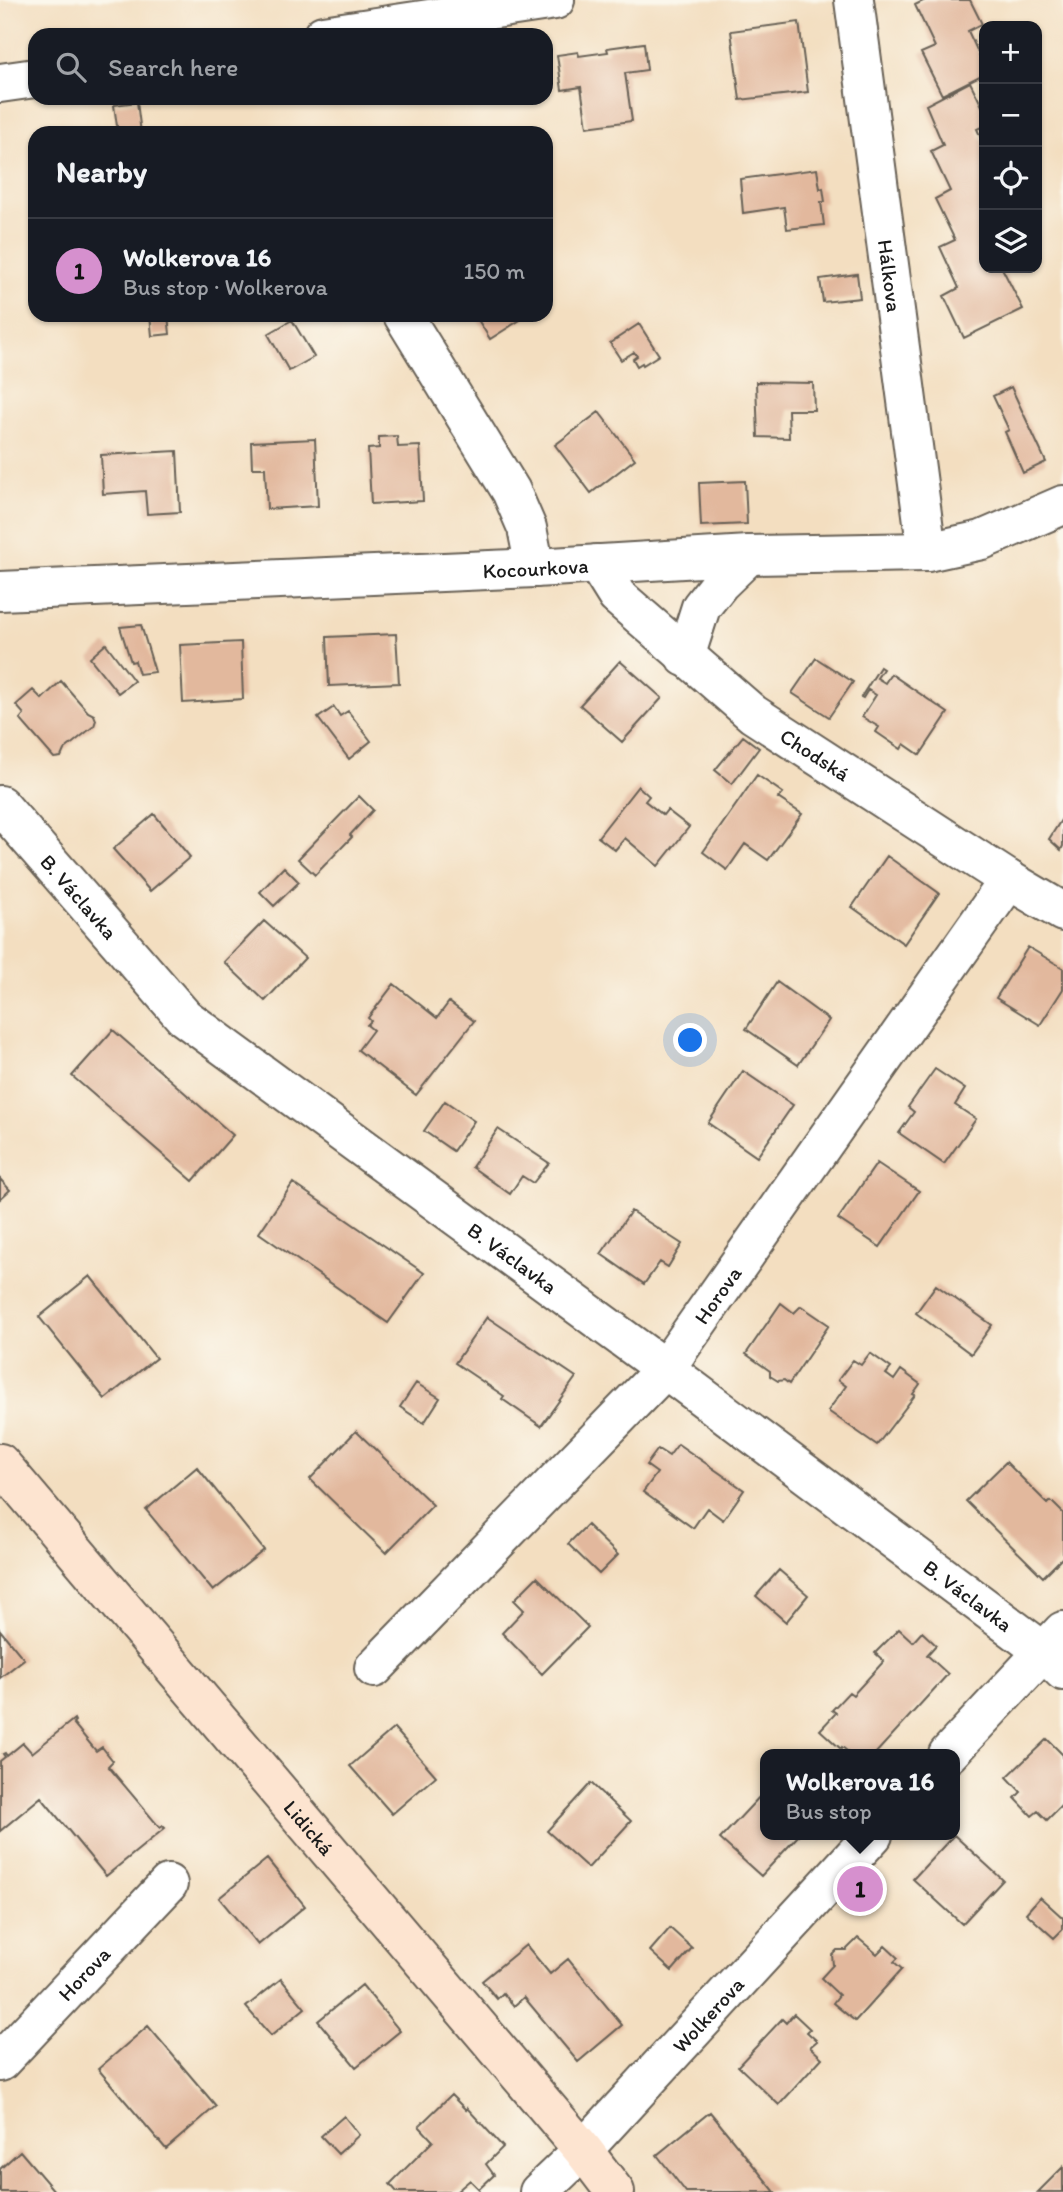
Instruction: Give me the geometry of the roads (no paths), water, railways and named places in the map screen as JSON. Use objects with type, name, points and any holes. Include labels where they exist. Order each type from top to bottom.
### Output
[{"type":"main road","name":"Lidická","points":[[0,1463],[583,2150],[615,2192]]},
{"type":"street","points":[[369,28],[555,0]]},
{"type":"street","name":"Hálkova","points":[[854,0],[927,552]]},
{"type":"street","points":[[0,83],[28,79]]},
{"type":"street","points":[[407,322],[511,491],[527,528],[535,568]]},
{"type":"street","name":"Kocourkova","points":[[0,591],[535,568],[749,555],[927,552],[982,540],[1063,505]]},
{"type":"street","points":[[685,657],[701,607],[720,583],[749,555]]},
{"type":"street","name":"Chodská","points":[[597,564],[617,596],[753,714],[1063,912]]},
{"type":"street","name":"B. Václavka","points":[[0,805],[184,1017],[1056,1651]]},
{"type":"street","name":"Horova","points":[[374,1668],[665,1369],[1009,880]]},
{"type":"street","points":[[952,1749],[1056,1651]]},
{"type":"street","name":"Wolkerova","points":[[539,2192],[583,2150],[868,1840]]},
{"type":"street","name":"Horova","points":[[0,2062],[168,1884]]},
{"type":"place","name":"Wolkerova 16","points":[[860,1889]]}]
